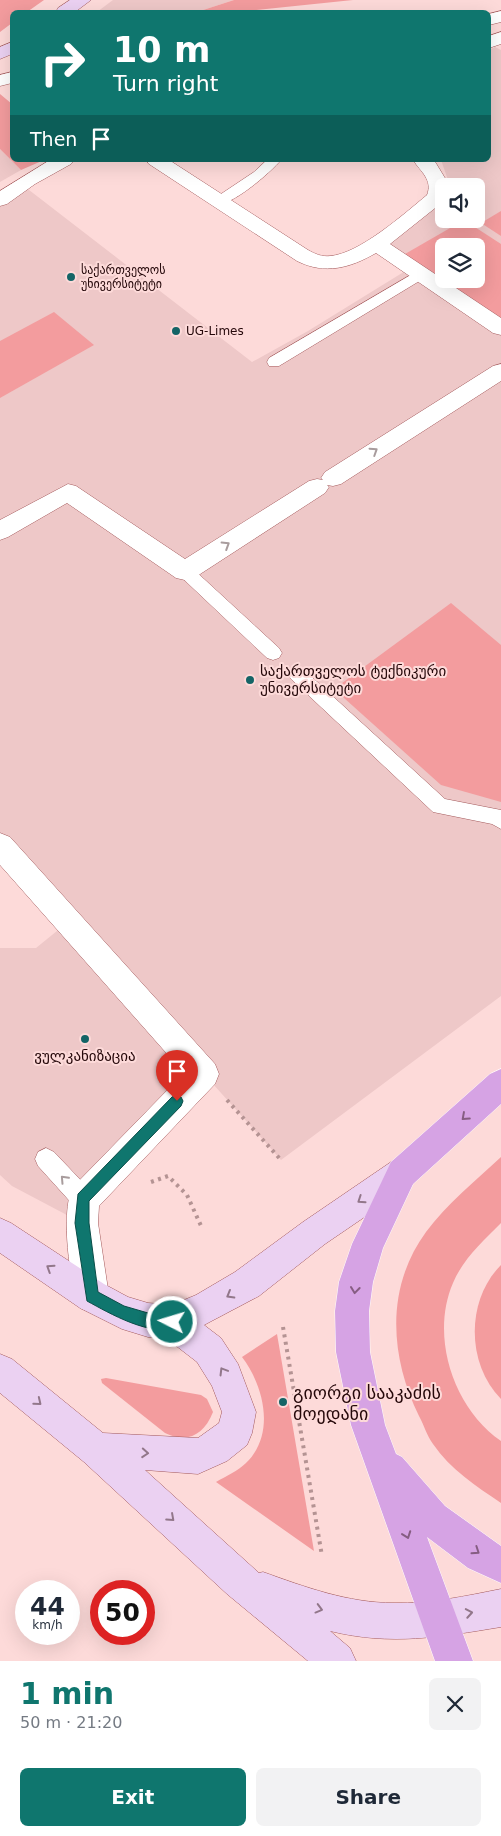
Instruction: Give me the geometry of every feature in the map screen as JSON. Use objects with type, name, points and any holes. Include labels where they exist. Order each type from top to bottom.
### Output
[{"type":"main road","points":[[67,10],[82,0]]},
{"type":"main road","points":[[0,1234],[92,1296],[122,1312],[148,1320],[172,1322],[208,1307],[237,1290],[314,1233],[402,1173],[501,1084]]},
{"type":"main road","points":[[402,1173],[368,1244],[356,1282],[352,1311],[353,1352],[360,1394],[379,1456],[437,1619],[454,1661]]},
{"type":"main road","points":[[96,1450],[198,1456],[215,1448],[235,1432],[239,1412],[226,1376],[209,1350],[172,1322]]},
{"type":"main road","points":[[0,1371],[96,1450],[324,1657]]},
{"type":"main road","points":[[379,1456],[432,1519],[481,1555],[501,1565]]},
{"type":"main road","points":[[240,1581],[293,1602],[348,1617],[394,1622],[437,1619],[501,1608]]},
{"type":"street","points":[[0,200],[28,180],[60,162]]},
{"type":"street","points":[[159,162],[317,262],[330,263],[345,260],[375,244],[439,194],[438,176],[425,162]]},
{"type":"street","points":[[375,244],[501,328]]},
{"type":"street","points":[[0,531],[68,492],[185,571],[501,371]]},
{"type":"street","points":[[0,845],[204,1074],[83,1198],[82,1223],[92,1296]]},
{"type":"lane","points":[[220,201],[259,175],[272,162]]},
{"type":"lane","points":[[274,362],[421,274]]},
{"type":"lane","points":[[185,571],[273,653]]},
{"type":"lane","points":[[297,674],[440,806],[497,817],[501,821]]},
{"type":"lane","points":[[46,1159],[83,1198]]},
{"type":"path","points":[[204,1074],[282,1160]]},
{"type":"path","points":[[187,1195],[202,1228]]},
{"type":"path","points":[[283,1327],[322,1556]]},
{"type":"shaded area","points":[[0,0],[44,0],[30,10],[10,10],[10,24],[0,32]]},
{"type":"shaded area","points":[[113,0],[234,0],[203,10],[100,10]]},
{"type":"shaded area","points":[[234,0],[353,0],[257,10],[203,10]]},
{"type":"shaded area","name":"საქართველოს ტექნიკური უნივერსიტეტი","points":[[495,47],[501,50],[501,996],[281,1160],[204,1074],[82,1223],[12,1186],[0,1175],[0,948],[36,948],[68,922],[0,845],[0,193],[20,183],[252,362],[308,331],[415,265],[385,244],[435,208],[435,228],[485,228],[485,178],[447,178],[442,162],[491,162],[491,49]]},
{"type":"shaded area","points":[[0,94],[10,102],[10,159],[0,149]]},
{"type":"shaded area","points":[[0,149],[10,159],[10,162],[13,162],[21,170],[0,182]]},
{"type":"shaded area","points":[[13,162],[39,162],[21,170]]},
{"type":"shaded area","points":[[501,211],[501,236],[485,226],[485,221]]},
{"type":"shaded area","points":[[450,228],[476,228],[501,244],[501,319],[455,288],[485,288],[485,238],[435,238],[435,274],[405,254]]},
{"type":"shaded area","points":[[54,312],[94,345],[0,398],[0,341]]},
{"type":"shaded area","points":[[451,603],[501,645],[501,802],[441,785],[334,689]]},
{"type":"shaded area","points":[[501,1157],[501,1223],[474,1251],[457,1274],[446,1304],[444,1325],[445,1348],[450,1370],[459,1390],[470,1410],[484,1427],[501,1441],[501,1503],[455,1469],[431,1441],[409,1393],[402,1370],[396,1323],[398,1299],[404,1276],[413,1254],[426,1232],[452,1202]]},
{"type":"shaded area","points":[[501,1265],[501,1399],[481,1368],[476,1350],[475,1332],[476,1313],[481,1296],[490,1279]]},
{"type":"shaded area","points":[[277,1334],[314,1551],[216,1482],[246,1463],[255,1451],[261,1438],[264,1410],[261,1396],[250,1369],[242,1357]]},
{"type":"shaded area","points":[[106,1378],[201,1395],[207,1399],[213,1412],[200,1432],[181,1438],[173,1436],[165,1433],[102,1383],[101,1379]]},
{"type":"place","name":"საქართველოს უნივერსიტეტი","points":[[71,277]]},
{"type":"place","name":"UG-Limes","points":[[176,331]]},
{"type":"place","name":"საქართველოს ტექნიკური უნივერსიტეტი","points":[[250,680]]},
{"type":"place","name":"ვულკანიზაცია","points":[[85,1039]]},
{"type":"place","name":"გიორგი სააკაძის მოედანი","points":[[283,1402]]},
{"type":"route","points":[[172,1322],[148,1320],[122,1312],[92,1296],[82,1223],[83,1198],[177,1101]]}]
